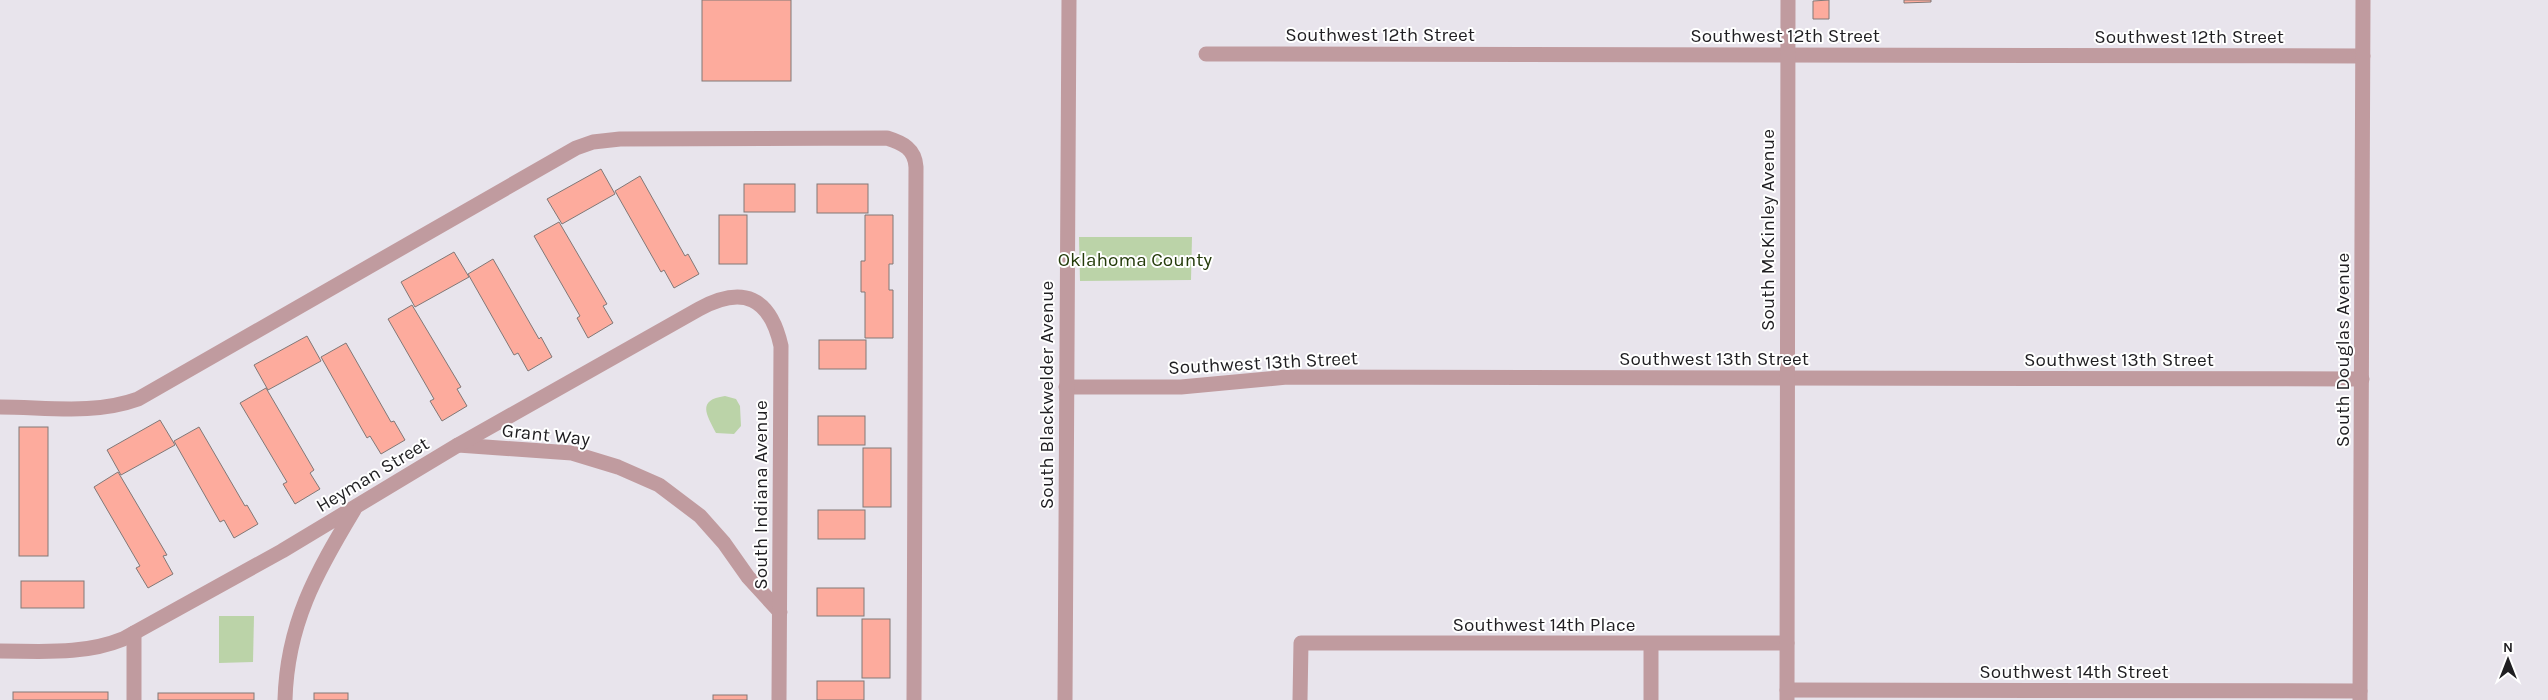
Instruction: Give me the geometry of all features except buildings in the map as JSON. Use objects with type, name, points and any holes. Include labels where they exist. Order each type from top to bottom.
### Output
[{"type":"street","name":"South Blackwelder Avenue","points":[[1065,700],[1069,0]]},
{"type":"street","name":"South McKinley Avenue","points":[[1787,695],[1788,0]]},
{"type":"street","name":"South Douglas Avenue","points":[[2360,696],[2363,0]]},
{"type":"street","name":"Southwest 12th Street","points":[[1206,54],[2363,56]]},
{"type":"street","points":[[0,408],[97,409],[122,405],[138,399],[568,153],[593,142],[630,139],[887,138],[908,147],[916,160],[914,700]]},
{"type":"street","name":"Heyman Street","points":[[0,651],[93,648],[109,645],[134,633],[354,508],[458,445],[712,302],[729,297],[753,300]]},
{"type":"street","name":"South Indiana Avenue","points":[[753,300],[771,316],[781,346],[779,700]]},
{"type":"street","name":"Southwest 13th Street","points":[[1066,387],[1188,387],[1287,377],[2362,379]]},
{"type":"street","name":"Grant Way","points":[[458,445],[572,453],[618,467],[659,485],[700,516],[724,543],[748,577],[780,612]]},
{"type":"street","points":[[285,700],[289,650],[303,603],[316,574],[354,508]]},
{"type":"street","points":[[134,633],[134,700]]},
{"type":"street","name":"Southwest 14th Place","points":[[1300,700],[1301,643],[1788,643]]},
{"type":"street","points":[[1651,644],[1651,700]]},
{"type":"street","name":"Southwest 14th Street","points":[[1787,695],[2360,696]]},
{"type":"green space","name":"Oklahoma County","points":[[1079,237],[1192,237],[1191,280],[1080,281]]},
{"type":"green space","points":[[725,396],[736,399],[740,406],[741,426],[734,434],[716,433],[707,414],[706,409],[710,401]]},
{"type":"green space","points":[[219,616],[254,616],[253,662],[219,663]]}]
